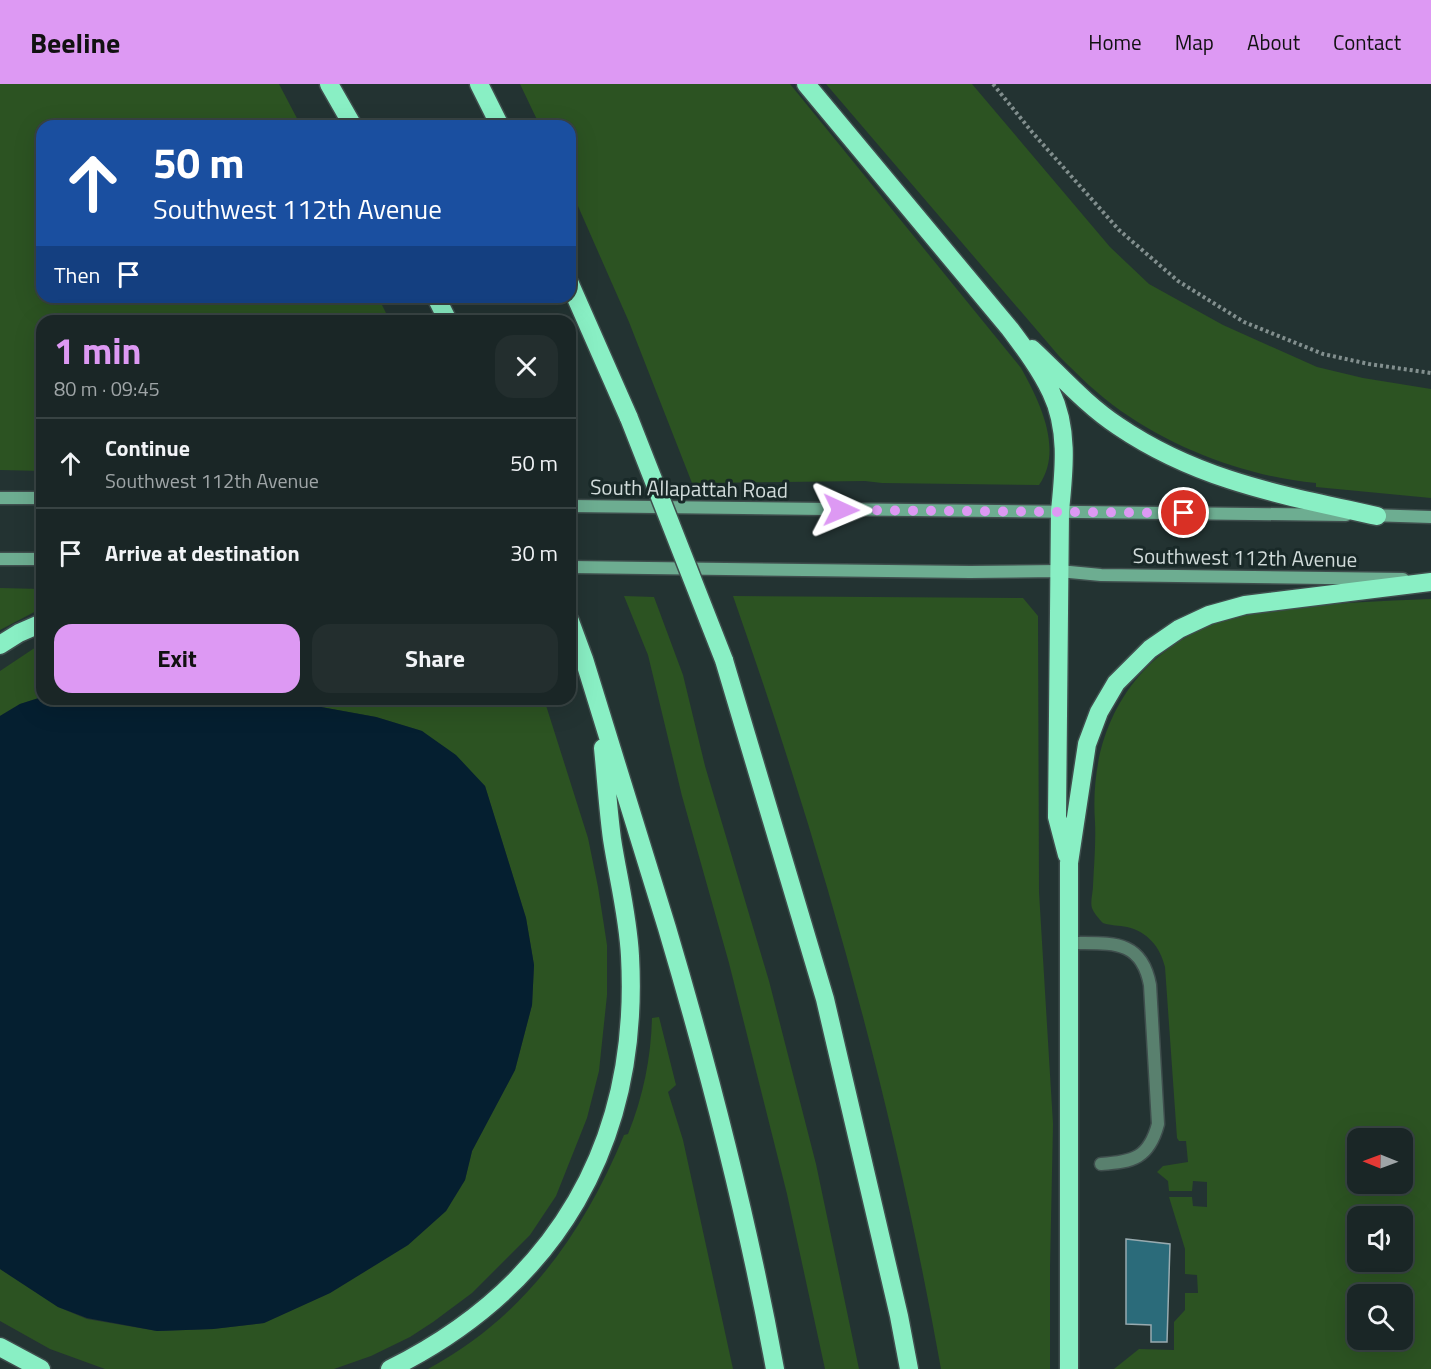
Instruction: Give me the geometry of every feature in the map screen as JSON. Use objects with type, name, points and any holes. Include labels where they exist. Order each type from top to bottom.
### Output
[{"type":"highway","points":[[329,84],[349,120]]},
{"type":"highway","points":[[479,84],[497,120]]},
{"type":"highway","points":[[806,84],[1010,329],[1052,393],[1062,431],[1065,465],[1060,511],[1057,817],[1069,863]]},
{"type":"highway","points":[[576,298],[629,418],[724,660],[825,999],[899,1316],[909,1369]]},
{"type":"highway","points":[[1010,329],[1091,405],[1117,425],[1167,456],[1252,488],[1377,516]]},
{"type":"highway","points":[[1069,1369],[1069,863],[1084,760],[1092,727],[1116,683],[1160,641],[1209,615],[1245,605],[1431,580]]},
{"type":"highway","points":[[0,645],[36,626]]},
{"type":"highway","points":[[576,637],[667,927],[693,1019],[742,1209],[775,1369]]},
{"type":"highway","points":[[390,1369],[447,1338],[475,1318],[522,1275],[559,1230],[576,1202],[596,1165],[611,1126],[623,1079],[628,1043],[630,956],[626,915],[612,839],[598,705]]},
{"type":"highway","points":[[0,1347],[40,1369]]},
{"type":"main road","points":[[0,498],[36,498]]},
{"type":"main road","name":"South Allapattah Road","points":[[576,506],[1060,511]]},
{"type":"main road","name":"Southwest 112th Avenue","points":[[1060,511],[1431,517]]},
{"type":"main road","points":[[0,559],[36,560]]},
{"type":"main road","points":[[576,567],[1059,571]]},
{"type":"main road","name":"Southwest 112th Avenue","points":[[1059,571],[1101,575],[1431,580]]},
{"type":"lane","points":[[1069,943],[1112,944],[1127,948],[1138,955],[1148,970],[1158,1124],[1154,1138],[1143,1152],[1129,1162],[1101,1164]]},
{"type":"path","points":[[993,84],[1032,132],[1119,230],[1178,281],[1244,322],[1323,354],[1369,364],[1431,373]]},
{"type":"green space","points":[[0,84],[279,84],[298,120],[36,120],[36,303],[381,303],[387,315],[36,315],[36,471],[0,470]]},
{"type":"green space","points":[[520,84],[790,84],[1021,368],[1041,410],[1049,441],[1046,471],[1039,485],[865,481],[692,483],[629,322],[576,202],[576,120],[537,120]]},
{"type":"green space","points":[[826,84],[972,84],[1110,247],[1149,284],[1223,325],[1317,367],[1363,378],[1431,389],[1431,498],[1316,487],[1316,483],[1290,480],[1239,468],[1190,450],[1121,411],[1096,392],[1059,356]]},
{"type":"green space","points":[[0,588],[36,589],[36,611],[0,630]]},
{"type":"green space","points":[[624,596],[654,597],[683,675],[705,766],[769,981],[816,1164],[859,1369],[825,1369],[787,1194],[729,963],[682,796],[648,655]]},
{"type":"green space","points":[[733,596],[1023,598],[1038,616],[1039,892],[1053,1124],[1050,1369],[941,1369],[901,1172],[853,978],[796,786]]},
{"type":"green space","points":[[1431,599],[1431,1369],[1114,1369],[1139,1349],[1174,1350],[1174,1322],[1185,1310],[1185,1293],[1198,1293],[1197,1275],[1185,1274],[1185,1249],[1169,1197],[1192,1197],[1193,1206],[1207,1207],[1207,1182],[1193,1181],[1192,1191],[1169,1191],[1168,1181],[1157,1172],[1163,1166],[1188,1162],[1186,1141],[1179,1141],[1177,1138],[1163,960],[1152,941],[1147,937],[1134,929],[1103,923],[1091,906],[1095,846],[1095,786],[1101,752],[1111,720],[1127,692],[1147,667],[1172,646],[1202,629],[1236,616],[1253,612],[1337,604]]},
{"type":"green space","points":[[36,647],[36,699],[20,704],[0,716],[0,671]]},
{"type":"green space","points":[[310,705],[546,705],[588,838],[607,945],[607,995],[599,1071],[587,1118],[556,1196],[530,1235],[472,1293],[410,1337],[371,1356],[334,1369],[105,1369],[50,1349],[0,1321],[0,1269],[58,1307],[87,1319],[157,1331],[213,1329],[264,1323],[330,1293],[408,1245],[446,1211],[465,1180],[472,1151],[515,1070],[532,1005],[534,965],[526,918],[485,786],[422,731],[376,717]]},
{"type":"green space","points":[[659,1017],[676,1085],[668,1092],[683,1140],[733,1369],[428,1369],[462,1348],[493,1324],[547,1270],[569,1239],[590,1206],[624,1135],[628,1134],[645,1077],[652,1018]]},
{"type":"water","points":[[36,699],[36,705],[310,705],[376,717],[422,731],[456,755],[485,786],[526,918],[534,965],[532,1005],[515,1070],[472,1151],[465,1180],[446,1211],[408,1245],[330,1293],[264,1323],[213,1329],[157,1331],[87,1318],[58,1307],[0,1269],[0,716],[20,704]]},
{"type":"building","points":[[1126,1239],[1170,1244],[1167,1342],[1151,1342],[1151,1325],[1126,1324]]},
{"type":"route","points":[[841,510],[1184,513]]}]
